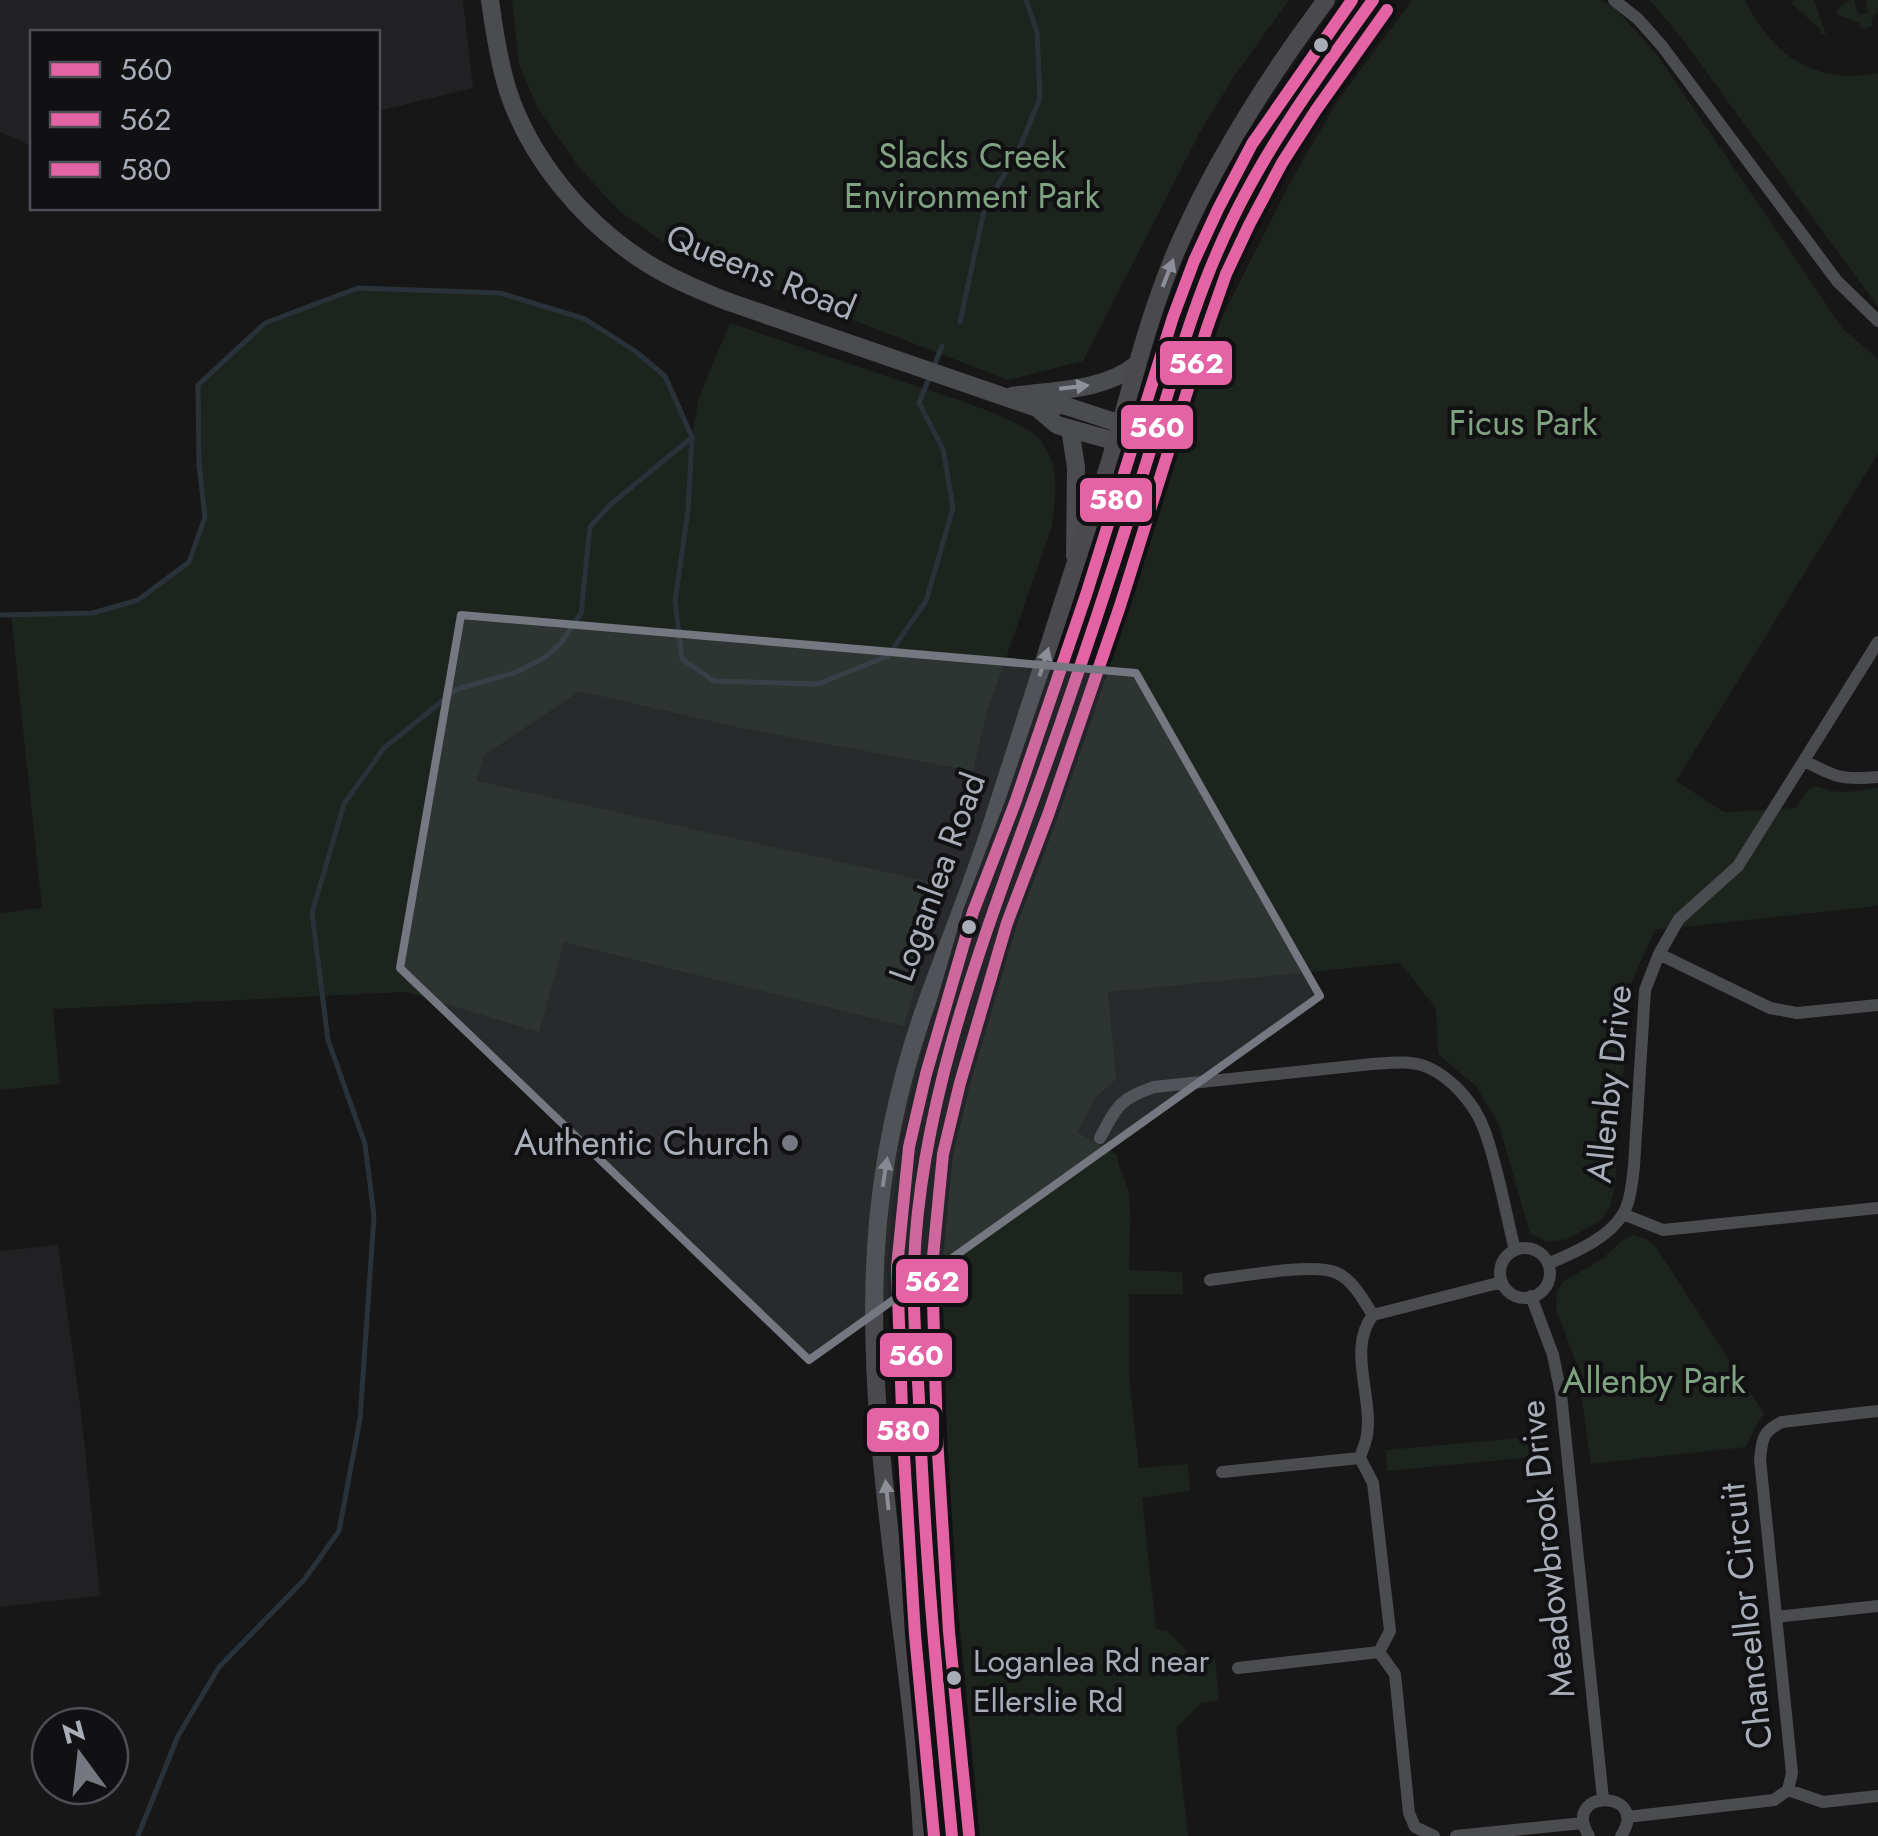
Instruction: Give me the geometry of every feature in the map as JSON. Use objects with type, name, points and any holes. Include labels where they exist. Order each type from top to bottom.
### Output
[{"type":"main road","name":"Loganlea Road","points":[[922,1836],[878,1414],[876,1243],[892,1130],[911,1050],[978,867],[1174,256],[1204,193],[1272,74],[1326,0]]},
{"type":"main road","name":"Loganlea Road","points":[[952,1836],[932,1633],[919,1419],[914,1266],[926,1151],[990,917],[1086,652],[1210,267],[1267,154],[1373,0]]},
{"type":"street","name":"Queens Road","points":[[490,0],[508,92],[530,141],[559,184],[596,224],[638,258],[682,283],[729,302],[1037,408],[1057,425],[1117,432]]},
{"type":"street","points":[[1614,0],[1662,46],[1837,281],[1878,320]]},
{"type":"street","points":[[1006,397],[1101,384],[1124,375],[1136,365]]},
{"type":"street","name":"Queens Road","points":[[1037,408],[1063,406],[1117,432],[1153,443]]},
{"type":"street","points":[[1070,428],[1076,466],[1075,566]]},
{"type":"street","name":"Allenby Drive","points":[[1548,1264],[1608,1232],[1623,1214],[1634,1166],[1644,990],[1659,954],[1679,919],[1738,866],[1878,642]]},
{"type":"street","points":[[1804,761],[1836,778],[1878,777]]},
{"type":"street","points":[[1659,954],[1770,1008],[1797,1013],[1878,1004]]},
{"type":"street","points":[[1100,1138],[1116,1108],[1130,1095],[1154,1086],[1372,1064],[1427,1067],[1470,1102],[1484,1126],[1516,1250]]},
{"type":"street","points":[[1623,1214],[1663,1230],[1878,1208]]},
{"type":"street","points":[[1516,1250],[1539,1252],[1548,1264],[1548,1280],[1539,1293],[1524,1297],[1511,1293],[1502,1282],[1501,1267],[1516,1250]]},
{"type":"street","points":[[1210,1280],[1318,1268],[1338,1273],[1354,1286],[1373,1315]]},
{"type":"street","points":[[1379,1652],[1390,1631],[1374,1483],[1360,1458],[1368,1432],[1361,1340],[1366,1324],[1373,1315],[1502,1282]]},
{"type":"street","name":"Meadowbrook Drive","points":[[1532,1296],[1562,1394],[1604,1799]]},
{"type":"street","name":"Chancellor Circuit","points":[[1788,1790],[1792,1773],[1760,1459],[1762,1441],[1770,1428],[1782,1422],[1878,1411]]},
{"type":"street","points":[[1222,1472],[1360,1458]]},
{"type":"street","points":[[1776,1617],[1878,1606]]},
{"type":"street","points":[[1238,1668],[1379,1652]]},
{"type":"street","points":[[1379,1652],[1395,1674],[1409,1813],[1415,1827],[1426,1835]]},
{"type":"street","points":[[1627,1817],[1774,1800],[1788,1790],[1823,1802],[1878,1796]]},
{"type":"street","points":[[1456,1836],[1586,1829],[1586,1809],[1604,1799],[1620,1805],[1627,1817],[1621,1836]]},
{"type":"highlighted area","points":[[461,615],[1136,673],[1320,996],[809,1360],[400,968]]},
{"type":"shaded area","points":[[0,0],[463,0],[473,88],[380,111],[380,30],[30,30],[30,145],[0,132]]},
{"type":"shaded area","points":[[58,1245],[82,1420],[100,1596],[0,1607],[0,1251]]},
{"type":"green space","name":"Slacks Creek Environment Park","points":[[512,0],[1289,0],[1200,132],[1083,361],[1008,380],[732,273],[665,243],[619,211],[578,166],[537,107],[519,64]]},
{"type":"green space","name":"Ficus Park","points":[[1412,0],[1600,0],[1613,6],[1658,56],[1843,329],[1878,359],[1878,454],[1676,781],[1724,812],[1796,808],[1808,790],[1817,786],[1844,792],[1878,788],[1878,906],[1655,930],[1630,985],[1615,1186],[1610,1207],[1601,1220],[1568,1239],[1548,1242],[1530,1234],[1499,1125],[1476,1086],[1438,1054],[1436,1008],[1400,963],[1108,992],[1116,1079],[1096,1097],[1077,1132],[1117,1155],[1129,1195],[1129,1270],[1182,1272],[1183,1294],[1129,1294],[1129,1376],[1139,1468],[1188,1464],[1190,1491],[1142,1498],[1156,1629],[1168,1631],[1196,1661],[1215,1659],[1219,1700],[1201,1703],[1176,1728],[1188,1836],[980,1836],[934,1356],[937,1241],[954,1128],[994,986],[989,975],[994,972],[1136,590],[1183,426],[1223,315],[1294,175],[1339,99]]},
{"type":"green space","points":[[1650,0],[1745,0],[1769,37],[1798,62],[1834,75],[1878,73],[1878,307],[1683,40]]},
{"type":"green space","points":[[1814,0],[1826,34],[1821,34],[1791,3]]},
{"type":"green space","points":[[1854,0],[1861,15],[1868,12],[1866,0],[1878,0],[1878,12],[1871,20],[1873,26],[1861,29],[1859,23],[1836,14],[1843,4]]},
{"type":"green space","points":[[358,288],[500,293],[585,319],[665,376],[692,435],[699,397],[730,323],[981,408],[1040,440],[1054,471],[1051,529],[986,715],[973,771],[741,728],[580,691],[484,755],[477,781],[944,885],[904,1026],[564,942],[539,1032],[406,992],[53,1009],[60,1084],[0,1090],[0,913],[42,908],[11,615],[93,613],[138,600],[189,562],[205,517],[199,465],[198,385],[265,323]]},
{"type":"green space","name":"Allenby Park","points":[[1632,1235],[1656,1247],[1764,1414],[1746,1447],[1591,1464],[1577,1365],[1556,1309],[1557,1291],[1564,1281],[1602,1259]]},
{"type":"green space","points":[[1544,1436],[1545,1456],[1387,1471],[1386,1450]]},
{"type":"waterway","points":[[960,322],[985,206],[1018,152],[1040,98],[1037,32],[1026,0]]},
{"type":"waterway","points":[[0,615],[93,613],[138,600],[189,562],[205,517],[199,465],[198,385],[265,323],[358,288],[500,293],[585,319],[665,376],[692,437],[688,511],[675,601],[682,659],[714,681],[818,684],[888,656],[926,601],[953,508],[943,449],[919,403],[942,346]]},
{"type":"waterway","points":[[138,1836],[178,1736],[219,1667],[304,1580],[339,1531],[360,1419],[374,1216],[365,1144],[328,1040],[312,913],[344,804],[384,748],[457,689],[517,672],[544,658],[561,643],[581,613],[590,527],[610,505],[691,438]]},
{"type":"transit line","name":"580","points":[[934,1836],[915,1635],[903,1439],[897,1267],[909,1147],[973,912],[1086,595],[1194,261],[1252,144],[1352,0]]},
{"type":"transit line","name":"560","points":[[952,1836],[928,1564],[914,1299],[920,1196],[931,1127],[947,1058],[989,923],[1084,656],[1208,276],[1263,162],[1373,0]]},
{"type":"transit line","name":"562","points":[[969,1834],[949,1632],[937,1437],[932,1267],[943,1154],[1007,923],[1120,606],[1226,274],[1282,163],[1387,10]]},
{"type":"place","name":"Authentic Church","points":[[790,1143]]},
{"type":"place","name":"Loganlea Rd near Ellerslie Rd","points":[[954,1678]]}]
